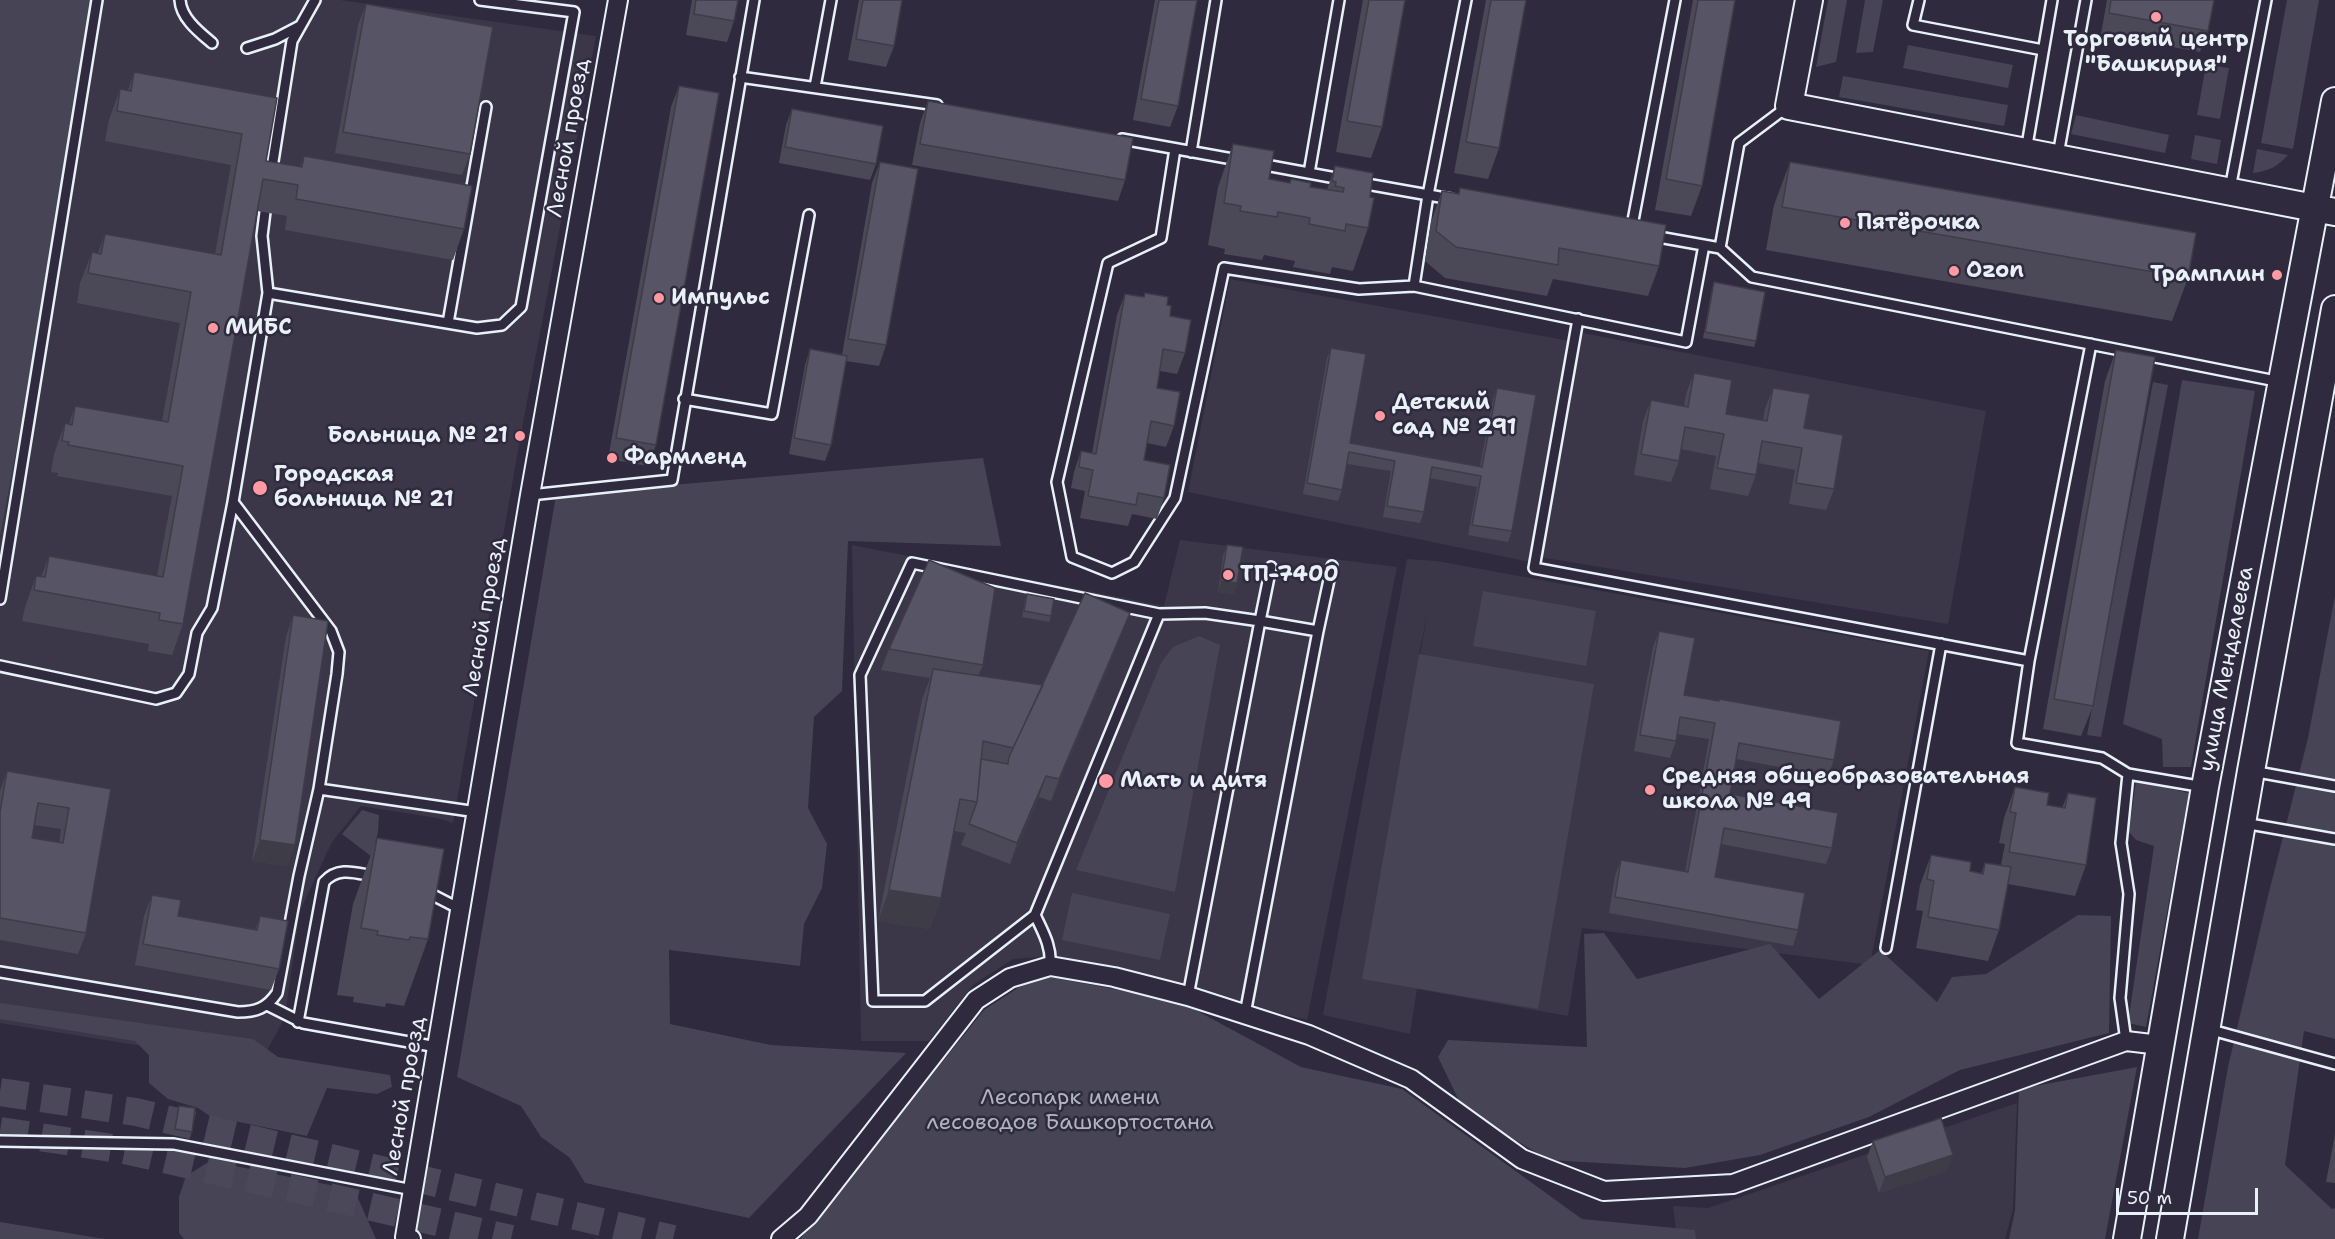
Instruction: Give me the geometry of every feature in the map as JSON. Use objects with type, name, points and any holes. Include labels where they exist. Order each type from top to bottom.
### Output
[{"type":"main road","points":[[1809,0],[1789,106],[2325,210]]},
{"type":"main road","name":"улица Менделеева","points":[[2127,1239],[2205,787],[2281,382],[2325,210],[2335,101]]},
{"type":"main road","name":"улица Менделеева","points":[[2170,1239],[2251,771],[2335,309]]},
{"type":"street","name":"Лесной проезд","points":[[411,1239],[405,1237],[530,495],[618,0]]},
{"type":"street","points":[[782,1239],[808,1216],[976,1000],[1010,978],[1050,966],[1114,977],[1188,996],[1310,1035],[1411,1079],[1522,1159],[1604,1191],[1733,1184],[2126,1041],[2160,1045]]},
{"type":"lane","points":[[0,599],[97,0]]},
{"type":"lane","points":[[180,0],[180,7],[194,28],[212,44]]},
{"type":"lane","points":[[270,182],[292,41],[315,0]]},
{"type":"lane","points":[[268,292],[477,328],[502,325],[521,308],[574,12],[480,0]]},
{"type":"lane","points":[[530,495],[672,480],[684,399],[754,0]]},
{"type":"lane","points":[[815,87],[831,0]]},
{"type":"lane","points":[[1191,152],[1216,0]]},
{"type":"lane","points":[[1309,173],[1339,0]]},
{"type":"lane","points":[[1414,286],[1428,195],[1466,0]]},
{"type":"lane","points":[[1631,232],[1675,0]]},
{"type":"lane","points":[[1919,0],[1913,25],[2043,50]]},
{"type":"lane","points":[[2026,151],[2052,0]]},
{"type":"lane","points":[[2057,158],[2086,0]]},
{"type":"lane","points":[[2230,191],[2266,0]]},
{"type":"lane","points":[[247,48],[275,39],[300,26]]},
{"type":"lane","points":[[740,77],[944,105]]},
{"type":"lane","points":[[1720,248],[1739,144],[1789,106]]},
{"type":"lane","points":[[448,323],[486,107]]},
{"type":"lane","points":[[1117,138],[1462,201]]},
{"type":"lane","points":[[1175,149],[1161,238],[1108,263],[1057,482],[1072,558],[1112,573],[1134,562],[1175,498],[1224,268],[1359,289],[1414,286],[1686,342],[1704,245]]},
{"type":"lane","points":[[0,666],[156,699],[176,693],[189,674],[197,633],[212,608],[233,502],[268,292],[262,236],[265,212]]},
{"type":"lane","points":[[684,399],[772,414],[809,215]]},
{"type":"lane","points":[[1620,230],[1720,248],[1752,277],[2281,382]]},
{"type":"lane","points":[[1578,320],[1534,568],[2029,661]]},
{"type":"lane","points":[[2091,344],[2029,661],[2017,743],[2102,758],[2128,774],[2205,787]]},
{"type":"lane","points":[[0,972],[238,1012],[251,1012],[267,1005],[277,993],[299,876],[319,789],[339,652],[332,631],[233,502]]},
{"type":"lane","points":[[1159,614],[1035,915],[925,1001],[873,1001],[860,675],[912,562],[1159,614],[1205,613],[1318,631]]},
{"type":"lane","points":[[1245,1014],[1332,566]]},
{"type":"lane","points":[[1188,996],[1271,567]]},
{"type":"lane","points":[[1886,948],[1941,644]]},
{"type":"lane","points":[[2251,771],[2335,786]]},
{"type":"lane","points":[[2126,1041],[2120,998],[2129,894],[2121,843],[2128,774]]},
{"type":"lane","points":[[319,789],[477,812]]},
{"type":"lane","points":[[2242,823],[2335,839]]},
{"type":"lane","points":[[298,1022],[324,882],[333,874],[341,872],[387,879]]},
{"type":"lane","points":[[416,886],[460,909]]},
{"type":"lane","points":[[1035,915],[1049,945],[1050,966]]},
{"type":"lane","points":[[267,1005],[298,1022],[437,1047]]},
{"type":"lane","points":[[2206,1029],[2335,1064]]},
{"type":"lane","points":[[0,1141],[174,1144],[413,1190]]},
{"type":"shaded area","name":"Городская больница № 21","points":[[101,0],[340,0],[596,36],[520,439],[453,823],[437,818],[361,806],[332,842],[300,911],[287,1002],[281,1025],[260,1063],[0,1023],[0,537]]},
{"type":"shaded area","name":"Детский сад № 291","points":[[1230,279],[1570,341],[1530,562],[1188,492]]},
{"type":"shaded area","points":[[1583,333],[1986,411],[1948,624],[1539,557]]},
{"type":"shaded area","name":"Мать и дитя","points":[[1180,540],[1397,567],[1307,1020],[1051,956],[1013,959],[973,985],[929,1041],[861,1041],[852,545],[1164,606]]},
{"type":"shaded area","name":"Средняя общеобразовательная школа № 49","points":[[1407,559],[1437,561],[1929,651],[1870,965],[1582,928],[1568,1016],[1417,989],[1410,1034],[1323,1015]],"holes":[[[1428,610],[1393,807],[1419,654]]]},
{"type":"shaded area","points":[[2017,1103],[2013,1209],[2005,1239],[1677,1239],[1673,1206],[1708,1208]]},
{"type":"green space","points":[[0,0],[101,0],[0,537]]},
{"type":"green space","points":[[1828,0],[1847,0],[1836,62],[1816,67]]},
{"type":"green space","points":[[1865,0],[1883,0],[1873,52],[1856,53]]},
{"type":"green space","points":[[2287,0],[2319,0],[2293,149],[2261,143]]},
{"type":"green space","points":[[1908,45],[2013,65],[2008,88],[1903,68]]},
{"type":"green space","points":[[2206,65],[2229,68],[2220,119],[2197,115]]},
{"type":"green space","points":[[1843,76],[2008,105],[2004,126],[1839,97]]},
{"type":"green space","points":[[2076,115],[2169,135],[2165,153],[2071,134]]},
{"type":"green space","points":[[2195,135],[2221,140],[2217,164],[2191,159]]},
{"type":"green space","points":[[2257,149],[2288,155],[2272,168],[2253,173]]},
{"type":"green space","points":[[2182,380],[2255,391],[2191,767],[2163,767],[2162,739],[2123,724]]},
{"type":"green space","points":[[2153,382],[2168,385],[2101,737],[2087,735]]},
{"type":"green space","points":[[983,458],[1001,546],[848,541],[842,691],[814,717],[808,808],[827,844],[822,888],[804,924],[800,966],[669,950],[670,1024],[771,1045],[906,1053],[749,1218],[585,1183],[570,1158],[541,1137],[521,1106],[457,1077],[556,495]]},
{"type":"green space","points":[[1483,591],[1596,611],[1586,666],[1473,646]]},
{"type":"green space","points":[[2335,595],[2335,1039],[2304,1031],[2285,1165],[2332,1209],[2335,1208],[2335,1239],[2198,1239],[2228,1067],[2308,738]]},
{"type":"green space","points":[[1199,636],[1220,645],[1175,892],[1076,870],[1161,663],[1173,647]]},
{"type":"green space","points":[[1419,654],[1594,684],[1538,1009],[1362,979]]},
{"type":"green space","points":[[2136,781],[2189,793],[2146,1027],[2128,1023],[2154,846],[2136,840],[2129,832]]},
{"type":"green space","points":[[362,810],[379,815],[378,832],[372,857],[342,834]]},
{"type":"green space","points":[[1072,893],[1170,914],[1160,960],[1062,940]]},
{"type":"green space","points":[[2078,915],[2111,916],[2109,1033],[1960,1070],[1869,1117],[1760,1155],[1685,1168],[1549,1160],[1463,1109],[1438,1057],[1448,1040],[1587,1047],[1584,934],[1604,933],[1637,979],[1770,944],[1819,999],[1880,950],[1937,1002],[1952,977],[1986,974]]},
{"type":"green space","name":"Лесопарк имени лесоводов Башкортостана","points":[[1038,975],[1179,1001],[1301,1067],[1402,1089],[1582,1219],[1695,1230],[1696,1239],[800,1239],[984,1010]]},
{"type":"green space","points":[[0,1003],[253,1039],[278,1057],[390,1075],[392,1087],[377,1094],[327,1088],[307,1136],[210,1116],[198,1108],[168,1099],[149,1083],[149,1055],[135,1041],[0,1019]]},
{"type":"green space","points":[[2137,1067],[2105,1239],[2009,1239],[2015,1210],[2019,1089]]},
{"type":"green space","points":[[210,1161],[345,1188],[357,1196],[376,1239],[184,1239],[179,1233],[179,1197],[186,1176]]},
{"type":"green space","points":[[0,1222],[105,1239],[0,1239]]},
{"type":"building","points":[[696,0],[738,0],[734,21],[694,14]]},
{"type":"building","points":[[863,0],[902,0],[894,46],[856,39]]},
{"type":"building","points":[[1159,0],[1197,0],[1178,106],[1141,99]]},
{"type":"building","points":[[1369,0],[1405,0],[1382,127],[1347,121]]},
{"type":"building","points":[[1491,0],[1526,0],[1499,148],[1466,142]]},
{"type":"building","points":[[1698,0],[1735,0],[1702,186],[1666,179]]},
{"type":"building","points":[[2111,0],[2214,0],[2208,31],[2109,13]]},
{"type":"building","points":[[366,4],[493,27],[470,154],[343,132]]},
{"type":"building","points":[[134,72],[277,98],[266,161],[302,167],[304,156],[472,186],[464,229],[296,199],[298,185],[263,179],[183,624],[159,620],[160,613],[34,590],[36,576],[45,577],[49,556],[163,577],[183,466],[68,445],[69,442],[62,441],[65,423],[72,425],[75,406],[168,422],[191,292],[88,273],[92,252],[101,254],[105,234],[221,255],[242,134],[117,111],[120,89],[131,91]]},
{"type":"building","points":[[679,86],[719,93],[656,445],[616,438]]},
{"type":"building","points":[[928,101],[1133,138],[1125,180],[920,144]]},
{"type":"building","points":[[792,109],[883,126],[876,164],[785,147]]},
{"type":"building","points":[[1233,144],[1274,151],[1269,179],[1290,183],[1291,179],[1311,183],[1310,187],[1343,192],[1344,188],[1335,186],[1336,182],[1332,181],[1335,166],[1373,173],[1370,197],[1374,198],[1368,228],[1346,224],[1345,231],[1309,224],[1310,218],[1278,212],[1277,217],[1240,211],[1241,206],[1224,203]]},
{"type":"building","points":[[880,162],[918,169],[886,345],[848,339]]},
{"type":"building","points":[[1790,162],[2196,233],[2188,278],[1782,207]]},
{"type":"building","points":[[1460,188],[1666,225],[1659,266],[1559,248],[1558,265],[1456,247],[1436,231],[1442,191],[1459,194]]},
{"type":"building","points":[[1714,282],[1765,292],[1756,341],[1705,332]]},
{"type":"building","points":[[1145,293],[1168,297],[1167,305],[1171,306],[1170,316],[1191,320],[1185,353],[1163,349],[1157,388],[1180,392],[1174,426],[1151,421],[1144,460],[1170,465],[1164,498],[1138,493],[1136,505],[1088,496],[1093,470],[1079,467],[1081,451],[1096,454],[1125,294],[1144,297]]},
{"type":"building","points":[[1331,348],[1366,354],[1350,443],[1482,467],[1497,388],[1536,395],[1512,531],[1472,525],[1481,476],[1432,467],[1424,512],[1387,506],[1395,461],[1349,452],[1342,490],[1307,483]]},
{"type":"building","points":[[810,349],[847,356],[831,445],[794,438]]},
{"type":"building","points":[[2116,350],[2155,357],[2093,706],[2054,699]]},
{"type":"building","points":[[1694,373],[1732,380],[1726,414],[1767,421],[1773,388],[1810,394],[1804,428],[1843,435],[1834,489],[1796,483],[1802,448],[1762,441],[1756,475],[1717,468],[1724,434],[1685,427],[1679,461],[1641,454],[1651,400],[1688,407]]},
{"type":"building","points":[[1227,545],[1243,547],[1237,583],[1221,581]]},
{"type":"building","points":[[929,560],[995,588],[983,665],[889,649]]},
{"type":"building","points":[[1085,593],[1130,613],[1059,779],[1046,776],[1017,843],[969,824],[977,802],[981,759],[1008,764],[1009,757]]},
{"type":"building","points":[[1027,594],[1054,599],[1051,616],[1024,611]]},
{"type":"building","points":[[293,615],[328,621],[295,845],[260,840]]},
{"type":"building","points":[[1659,631],[1695,638],[1684,695],[1841,721],[1834,760],[1739,743],[1730,794],[1838,813],[1832,848],[1724,828],[1715,877],[1805,893],[1798,930],[1615,897],[1621,860],[1688,872],[1715,723],[1680,717],[1676,741],[1640,735]]},
{"type":"building","points":[[933,669],[1043,685],[1013,748],[983,741],[977,802],[960,799],[941,898],[889,890]]},
{"type":"building","points":[[7,771],[111,789],[86,933],[0,918],[0,812]],"holes":[[[38,803],[69,808],[63,843],[32,838]]]},
{"type":"building","points":[[2015,787],[2049,793],[2047,805],[2065,808],[2068,793],[2096,798],[2086,865],[2009,852],[2016,813],[2010,812]]},
{"type":"building","points":[[377,838],[444,849],[428,939],[410,937],[409,940],[377,935],[378,931],[361,928]]},
{"type":"building","points":[[1931,855],[1971,862],[1970,871],[1983,874],[1985,863],[2011,867],[1999,930],[1928,917],[1934,881],[1927,879]]},
{"type":"building","points":[[152,895],[181,900],[178,916],[257,930],[260,916],[288,921],[279,969],[143,944]]},
{"type":"building","points":[[179,1106],[195,1108],[192,1132],[175,1129]]},
{"type":"building","points":[[1941,1118],[1953,1155],[1885,1177],[1873,1141]]},
{"type":"tunnel","points":[[0,1092],[136,1112],[673,1239]]},
{"type":"tunnel","points":[[0,1131],[125,1150],[511,1239]]},
{"type":"place","name":"Торговый центр \"Башкирия\"","points":[[2156,17]]},
{"type":"place","name":"Пятёрочка","points":[[1845,223]]},
{"type":"place","name":"Ozon","points":[[1954,271]]},
{"type":"place","name":"Трамплин","points":[[2277,275]]},
{"type":"place","name":"Импульс","points":[[659,298]]},
{"type":"place","name":"МИБС","points":[[213,328]]},
{"type":"place","name":"Детский сад № 291","points":[[1380,416]]},
{"type":"place","name":"Больница № 21","points":[[520,436]]},
{"type":"place","name":"Фармленд","points":[[612,458]]},
{"type":"place","name":"Городская больница № 21","points":[[260,488]]},
{"type":"place","name":"ТП-7400","points":[[1228,575]]},
{"type":"place","name":"Мать и дитя","points":[[1106,781]]},
{"type":"place","name":"Средняя общеобразовательная школа № 49","points":[[1650,790]]}]
